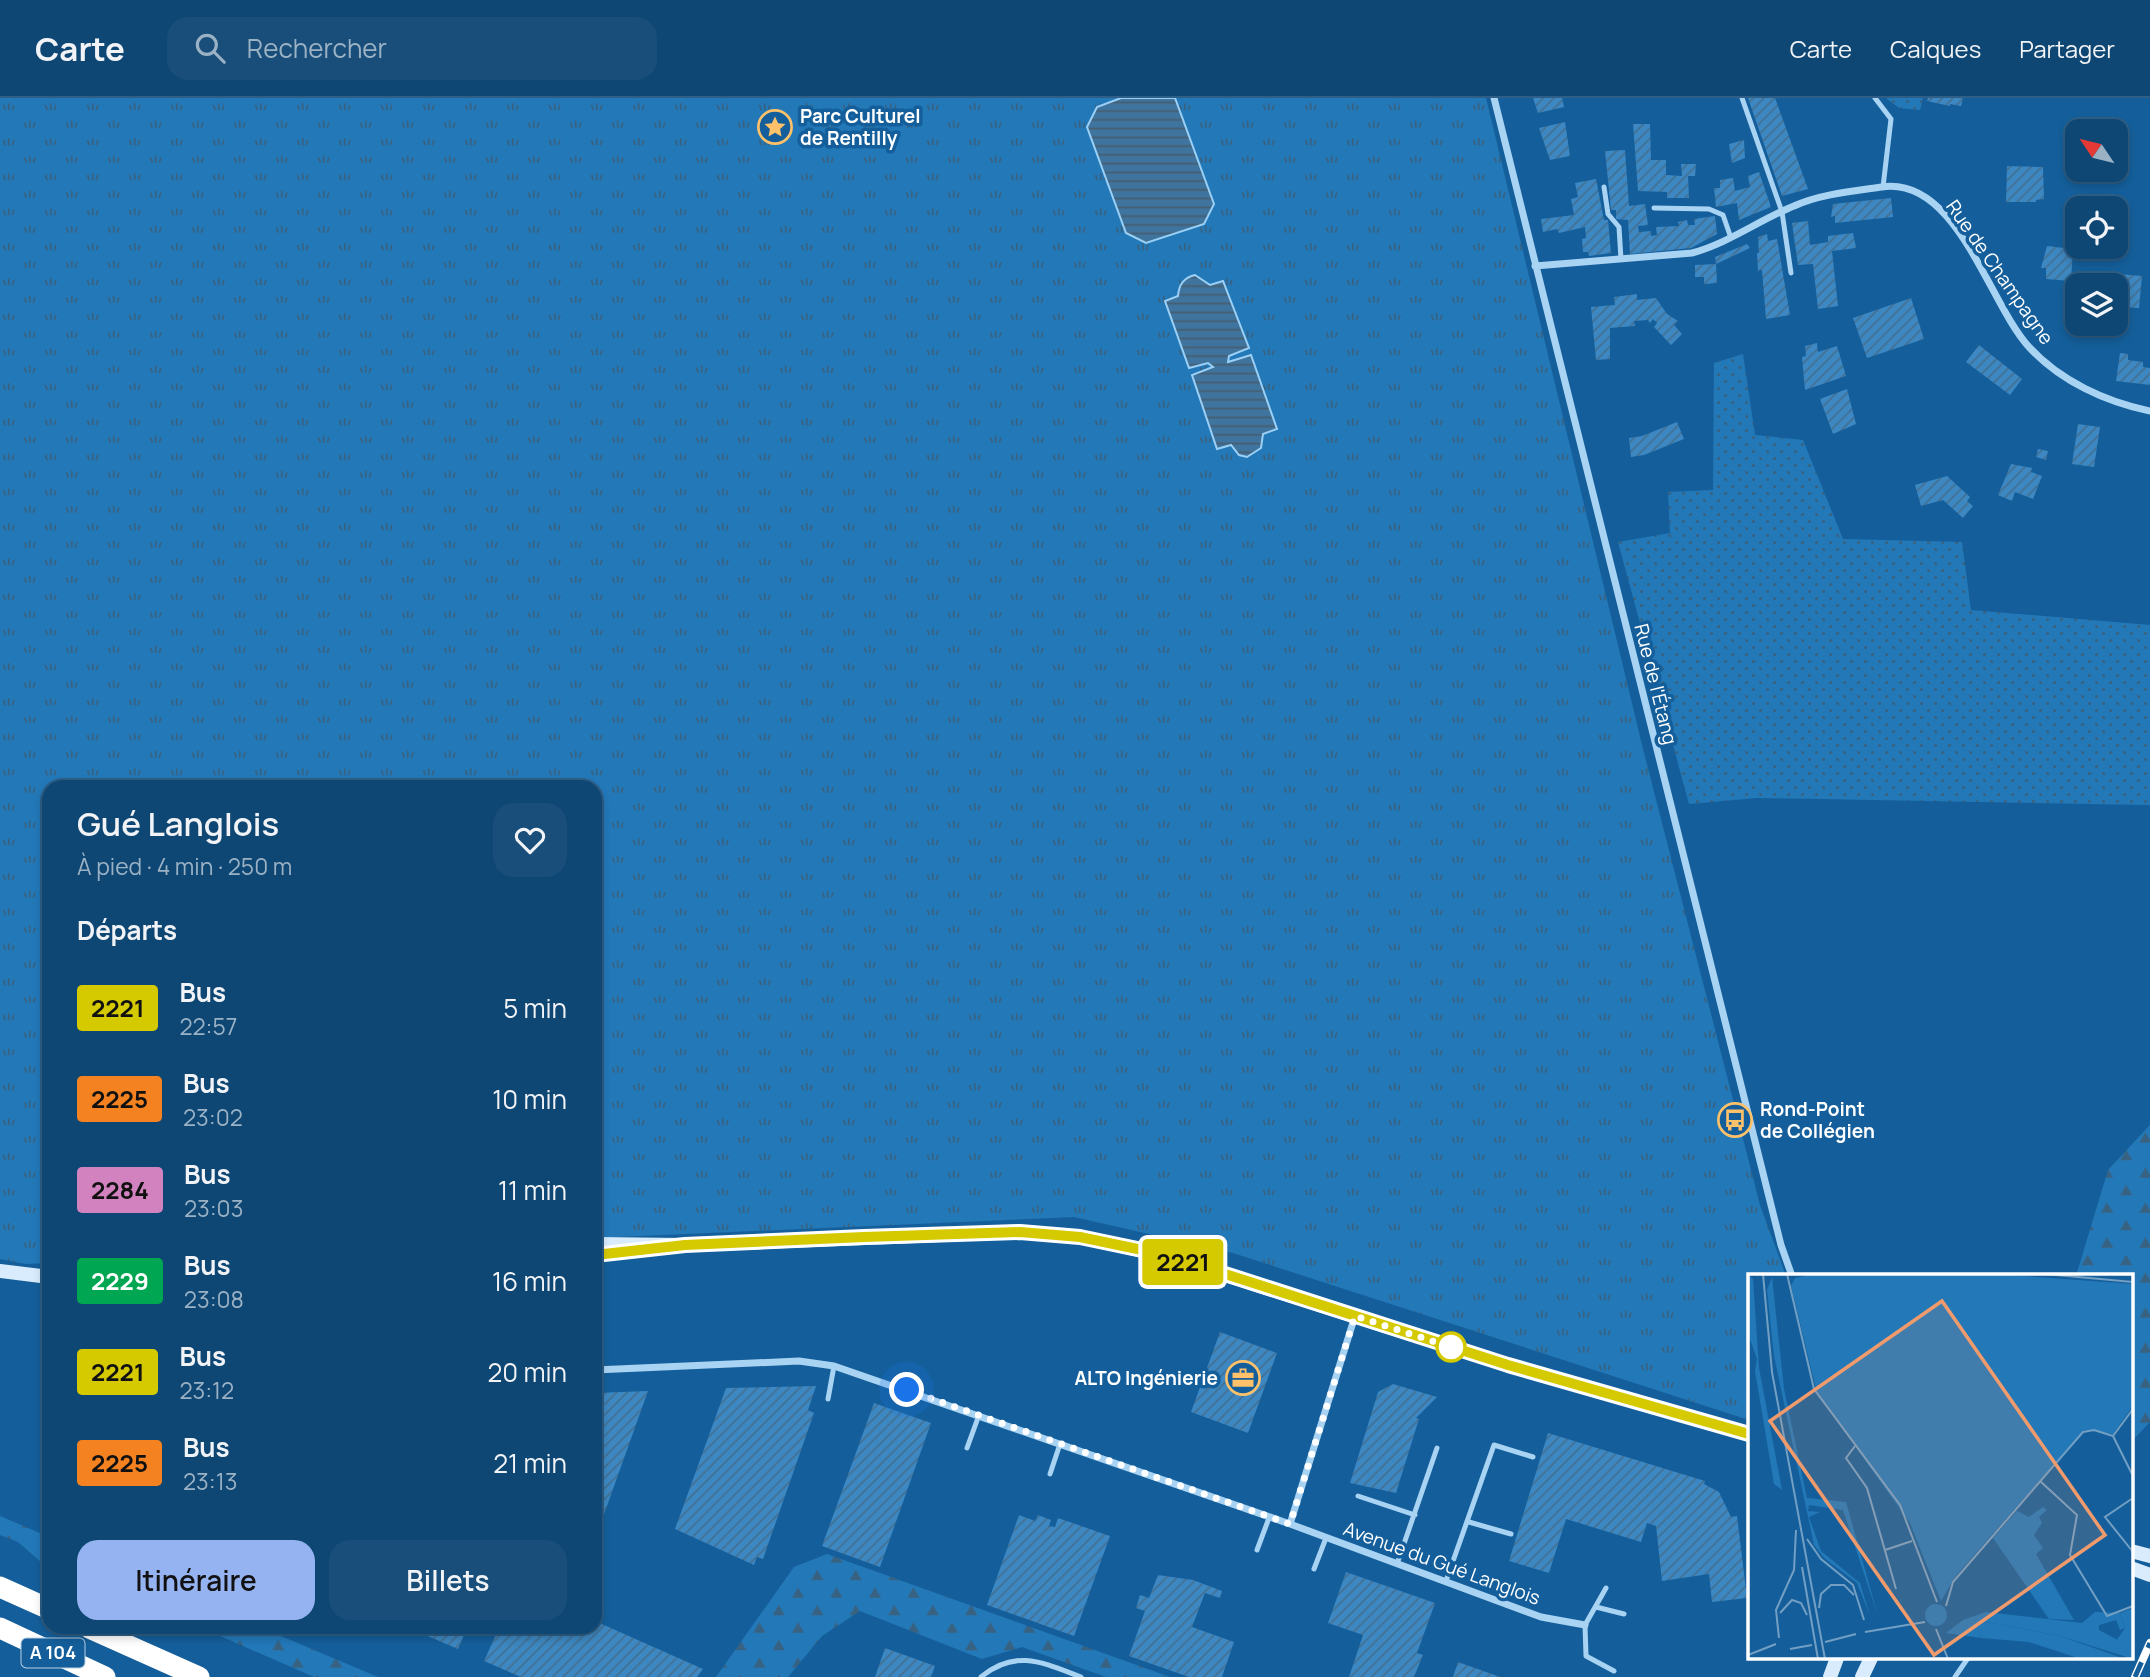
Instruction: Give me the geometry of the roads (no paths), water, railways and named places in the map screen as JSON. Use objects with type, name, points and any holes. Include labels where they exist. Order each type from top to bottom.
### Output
[{"type":"highway","points":[[0,1587],[42,1606]]},
{"type":"highway","name":"A 104","points":[[0,1628],[105,1677]]},
{"type":"highway","name":"A 104","points":[[102,1634],[199,1677]]},
{"type":"main road","points":[[602,1244],[685,1245],[1020,1232],[1080,1237],[1166,1255],[1508,1365],[1748,1434]]},
{"type":"main road","points":[[602,1254],[685,1245]]},
{"type":"main road","points":[[0,1271],[42,1276]]},
{"type":"main road","points":[[2132,1551],[2150,1556]]},
{"type":"main road","points":[[2132,1568],[2150,1575]]},
{"type":"main road","points":[[1830,1677],[1835,1660]]},
{"type":"main road","points":[[1862,1677],[1870,1660]]},
{"type":"street","name":"Rue de l'Étang","points":[[1494,98],[1781,1245],[1791,1274]]},
{"type":"street","name":"Rue de Champagne","points":[[1535,266],[1692,253],[1818,198],[1883,187],[1915,189],[1937,207],[1966,244],[2018,333],[2041,359],[2074,382],[2106,398],[2150,411]]},
{"type":"street","points":[[1290,1524],[1355,1316]]},
{"type":"street","name":"Avenue du Gué Langlois","points":[[602,1370],[799,1361],[834,1366],[1290,1524],[1541,1617],[1585,1625]]},
{"type":"lane","points":[[1742,98],[1782,212],[1791,273]]},
{"type":"lane","points":[[1875,98],[1891,120],[1883,187]]},
{"type":"lane","points":[[1604,187],[1608,214],[1619,227],[1621,259]]},
{"type":"lane","points":[[1654,208],[1709,209],[1723,215],[1731,238]]},
{"type":"lane","points":[[828,1399],[834,1366]]},
{"type":"lane","points":[[967,1448],[979,1415]]},
{"type":"lane","points":[[1050,1474],[1060,1444]]},
{"type":"lane","points":[[1446,1581],[1494,1445],[1533,1457]]},
{"type":"lane","points":[[1398,1564],[1437,1448]]},
{"type":"lane","points":[[1358,1496],[1415,1515]]},
{"type":"lane","points":[[1257,1550],[1269,1518]]},
{"type":"lane","points":[[1469,1522],[1511,1534]]},
{"type":"lane","points":[[1314,1569],[1326,1538]]},
{"type":"lane","points":[[1606,1588],[1585,1625],[1586,1656],[1614,1671]]},
{"type":"lane","points":[[1596,1607],[1625,1614]]},
{"type":"lane","points":[[981,1677],[1000,1665],[1031,1659],[1081,1677]]},
{"type":"lane","points":[[1955,1677],[1967,1660]]},
{"type":"railway","points":[[2135,1677],[2150,1643]]},
{"type":"place","name":"Parc Culturel de Rentilly","points":[[775,127]]},
{"type":"place","name":"Rond-Point de Collégien","points":[[1735,1120]]},
{"type":"place","name":"ALTO Ingénierie","points":[[1243,1378]]}]
